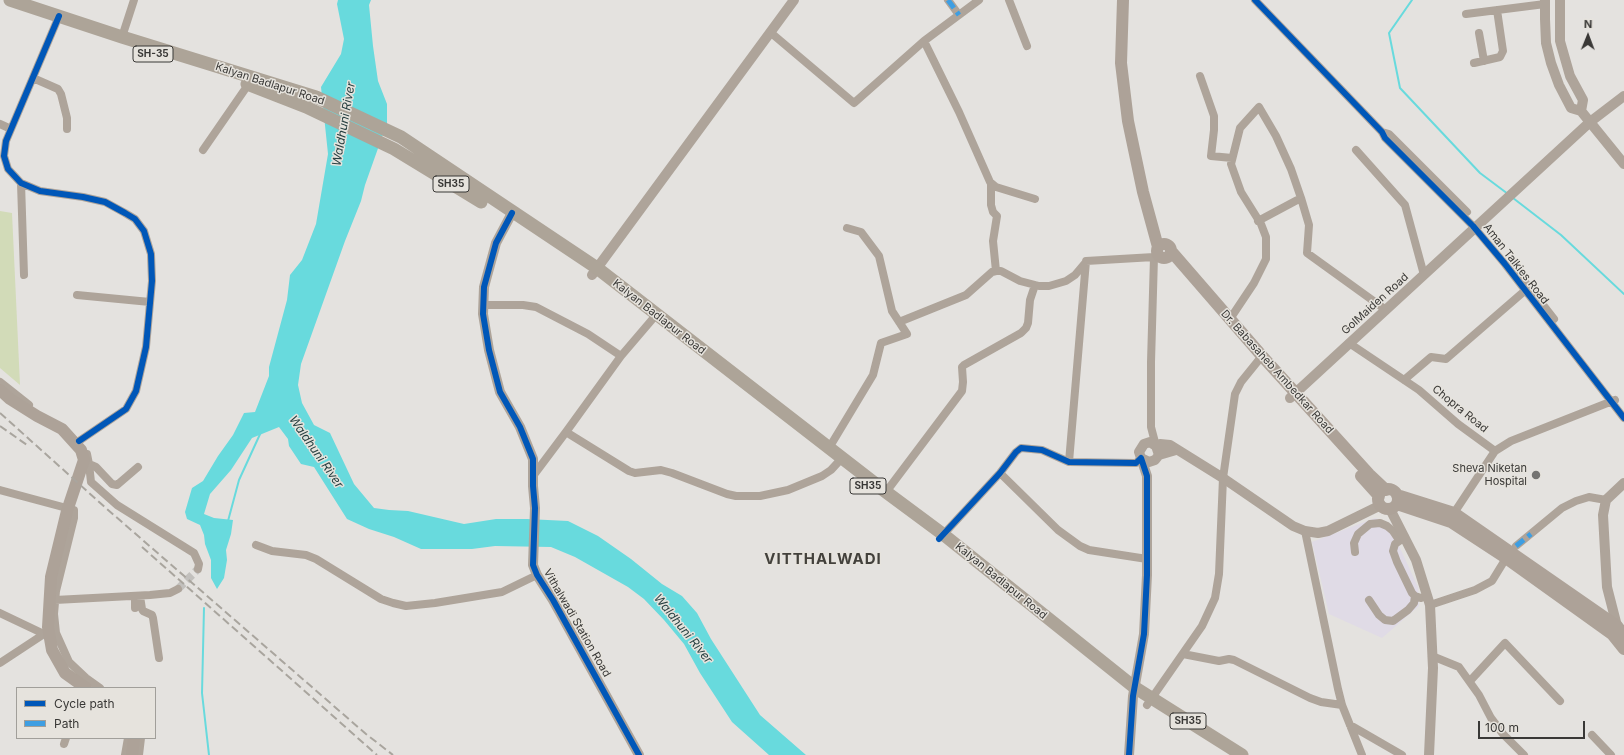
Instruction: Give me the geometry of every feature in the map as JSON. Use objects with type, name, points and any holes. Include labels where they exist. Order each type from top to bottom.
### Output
[{"type":"main road","name":"Kalyan Badlapur Road","points":[[10,0],[57,20],[250,81],[316,97],[397,143],[594,271],[829,448],[840,460],[886,492],[1134,691],[1226,755]]},
{"type":"main road","name":"Dr. Babasaheb Ambedkar Road","points":[[1123,0],[1124,30]]},
{"type":"main road","name":"Dr. Babasaheb Ambedkar Road","points":[[1128,0],[1121,63],[1126,83],[1128,122],[1162,252],[1293,396],[1369,474],[1388,500]]},
{"type":"main road","name":"Kalyan Badlapur Road","points":[[0,5],[122,37],[250,81],[306,107],[397,143]]},
{"type":"main road","name":"Dr. Babasaheb Ambedkar Road","points":[[1162,252],[1230,319],[1259,359]]},
{"type":"main road","name":"Kalyan Badlapur Road","points":[[654,316],[941,537]]},
{"type":"main road","points":[[0,390],[10,399],[37,416],[62,429],[81,450],[84,460],[67,511],[51,577],[48,627],[52,650],[65,673],[85,687]]},
{"type":"main road","points":[[1388,500],[1454,513],[1511,552],[1618,631],[1624,649]]},
{"type":"main road","points":[[1388,500],[1451,522],[1511,552]]},
{"type":"main road","name":"Kalyan Badlapur Road","points":[[1150,702],[1242,755]]},
{"type":"main road","points":[[132,755],[134,739]]},
{"type":"street","points":[[122,37],[134,0]]},
{"type":"street","points":[[594,271],[794,0]]},
{"type":"street","points":[[948,0],[959,15]]},
{"type":"street","points":[[770,32],[854,103],[924,41],[979,0]]},
{"type":"street","points":[[1009,0],[1027,46]]},
{"type":"street","name":"Aman Talkies Road","points":[[1255,0],[1382,132],[1389,134],[1477,226],[1528,289],[1613,401],[1624,418]]},
{"type":"street","points":[[1545,5],[1546,43],[1556,79],[1571,108],[1581,111],[1624,164]]},
{"type":"street","points":[[1466,14],[1545,5],[1560,5],[1560,41],[1568,73],[1584,100],[1581,111]]},
{"type":"street","points":[[1474,63],[1500,57],[1503,51],[1497,10]]},
{"type":"street","points":[[57,20],[6,141],[4,156],[8,169],[21,184],[40,191],[83,197],[105,202],[125,213],[135,219],[144,231],[151,254],[152,281],[146,347],[136,391],[126,409],[79,441]]},
{"type":"street","points":[[1479,33],[1484,61]]},
{"type":"street","points":[[924,41],[959,112],[991,184],[991,205],[993,212],[997,216],[993,241],[996,271]]},
{"type":"street","points":[[1556,79],[1568,73]]},
{"type":"street","points":[[1200,76],[1214,116],[1211,156],[1232,158]]},
{"type":"street","points":[[33,78],[58,89],[61,94],[67,129]]},
{"type":"street","points":[[203,150],[250,81]]},
{"type":"street","name":"GolMaiden Road","points":[[1293,396],[1590,122],[1624,96]]},
{"type":"street","points":[[1230,319],[1254,284],[1266,259],[1266,237],[1241,192],[1231,164],[1240,128],[1259,107],[1276,136],[1291,169],[1310,225],[1307,253],[1386,310]]},
{"type":"street","points":[[0,124],[11,129]]},
{"type":"street","points":[[1356,150],[1405,205],[1424,275]]},
{"type":"street","points":[[21,184],[24,275]]},
{"type":"street","points":[[991,184],[996,187],[1035,199]]},
{"type":"street","points":[[1258,221],[1301,198]]},
{"type":"street","name":"Vithalwadi Station Road","points":[[510,216],[496,243],[484,287],[482,314],[489,350],[500,392],[520,427],[533,459],[535,508],[533,564],[537,575],[553,600],[639,755]]},
{"type":"street","points":[[829,448],[873,375],[881,343],[907,334],[892,310],[879,256],[860,232],[847,228]]},
{"type":"street","points":[[899,322],[966,295],[992,272],[1002,271],[1020,281],[1035,285],[1049,286],[1066,281],[1075,275],[1086,261],[1162,252],[1151,362],[1151,426],[1156,454],[1147,476]]},
{"type":"street","points":[[1068,462],[1086,261]]},
{"type":"street","points":[[886,492],[962,391],[962,367],[1021,333],[1026,328],[1028,323],[1030,300],[1035,285]]},
{"type":"street","points":[[1404,380],[1432,357],[1446,359],[1528,289]]},
{"type":"street","points":[[77,295],[150,302]]},
{"type":"street","points":[[483,305],[523,305],[536,307],[588,334],[620,356]]},
{"type":"street","points":[[533,476],[620,356],[654,316]]},
{"type":"street","name":"Chopra Road","points":[[1349,343],[1419,390],[1458,424],[1495,451]]},
{"type":"street","points":[[1150,702],[1202,626],[1215,598],[1219,574],[1223,478],[1235,394],[1241,382],[1259,359]]},
{"type":"street","points":[[0,382],[34,408],[71,431],[85,451],[90,464],[91,482],[118,505],[194,553],[198,561],[198,568]]},
{"type":"street","points":[[1454,513],[1495,451],[1511,441],[1613,401]]},
{"type":"street","name":"Aman Talkies Road","points":[[1613,401],[1624,411]]},
{"type":"street","points":[[941,537],[1021,448],[1042,450],[1068,462],[1136,463],[1151,426]]},
{"type":"street","points":[[566,432],[629,472],[635,473],[652,470],[667,472],[736,496],[760,496],[788,490],[822,476],[840,460]]},
{"type":"street","points":[[1141,451],[1150,442],[1156,454]]},
{"type":"street","points":[[1141,451],[1146,462],[1156,454],[1176,450],[1223,478],[1293,526],[1305,531],[1318,533],[1328,532],[1388,500],[1402,538],[1416,560],[1429,600],[1432,656],[1431,712],[1428,755]]},
{"type":"street","points":[[1129,755],[1134,691],[1144,634],[1147,559],[1147,476],[1141,451]]},
{"type":"street","points":[[90,464],[112,484],[117,485],[138,467]]},
{"type":"street","points":[[1000,473],[1058,530],[1080,546],[1089,550],[1147,559]]},
{"type":"street","points":[[1618,631],[1607,587],[1603,515],[1606,500],[1624,483]]},
{"type":"street","points":[[0,490],[74,510],[74,518],[55,600],[54,614],[56,634],[69,662],[86,678],[99,687]]},
{"type":"street","points":[[1415,596],[1429,600],[1475,590],[1492,581],[1511,552],[1562,508],[1576,501],[1589,497],[1606,500]]},
{"type":"street","points":[[1355,552],[1354,542],[1358,534],[1370,524],[1380,523],[1387,526],[1402,538]]},
{"type":"street","points":[[1305,531],[1342,705],[1362,755]]},
{"type":"street","points":[[1369,600],[1379,615],[1386,620],[1393,621],[1408,610],[1414,603],[1415,596],[1406,581],[1393,551],[1395,544],[1402,538]]},
{"type":"street","points":[[256,545],[272,551],[306,555],[316,559],[381,599],[406,606],[435,603],[502,592],[537,575]]},
{"type":"street","points":[[55,600],[138,596],[170,593],[178,589]]},
{"type":"street","points":[[135,608],[138,596]]},
{"type":"street","points":[[138,596],[143,611],[153,618],[159,658]]},
{"type":"street","points":[[0,613],[44,634],[56,634]]},
{"type":"street","points":[[0,664],[44,634]]},
{"type":"street","points":[[1470,681],[1504,644],[1560,701]]},
{"type":"street","points":[[1183,654],[1219,661],[1229,659],[1234,660],[1310,698],[1321,702],[1342,705]]},
{"type":"street","points":[[1432,656],[1459,666],[1470,681],[1491,718],[1503,734],[1524,755]]},
{"type":"street","points":[[1350,725],[1402,755]]},
{"type":"street","points":[[1592,734],[1611,755]]},
{"type":"street","points":[[124,755],[128,739]]},
{"type":"street","points":[[139,755],[141,739]]},
{"type":"shaded area","points":[[1375,518],[1388,522],[1418,587],[1419,606],[1382,638],[1329,614],[1312,542]]},
{"type":"green space","points":[[0,211],[12,213],[20,385],[0,368]]},
{"type":"water","name":"Waldhuni River","points":[[338,0],[371,0],[369,5],[373,46],[378,81],[387,104],[387,123],[365,185],[361,201],[301,364],[298,385],[302,403],[314,425],[330,433],[354,484],[374,508],[408,511],[464,524],[496,519],[568,521],[598,536],[631,559],[662,584],[682,596],[697,613],[711,639],[760,715],[806,755],[769,755],[732,722],[700,673],[684,644],[644,599],[628,587],[575,557],[551,547],[495,546],[472,549],[421,549],[347,519],[314,467],[301,464],[289,446],[288,439],[279,427],[252,438],[231,470],[210,494],[204,514],[214,518],[233,520],[231,534],[226,550],[227,560],[224,578],[217,589],[211,578],[211,560],[200,525],[187,519],[185,512],[192,488],[203,481],[233,435],[244,413],[255,412],[269,376],[269,367],[287,300],[290,275],[302,260],[316,224],[328,154],[321,87],[341,54],[344,39],[337,4]]},
{"type":"waterway","points":[[1412,0],[1389,33],[1400,88],[1480,173],[1508,194]]},
{"type":"waterway","points":[[1513,198],[1561,235],[1624,294]]},
{"type":"waterway","points":[[228,521],[239,480],[261,432]]},
{"type":"waterway","points":[[204,608],[202,693],[209,755]]},
{"type":"tunnel","points":[[178,589],[198,569]]},
{"type":"railway","points":[[0,413],[107,509],[366,734],[393,755]]},
{"type":"railway","points":[[0,426],[27,445]]},
{"type":"railway","points":[[142,547],[377,755]]},
{"type":"marked path","points":[[948,0],[959,15]]},
{"type":"marked path","points":[[1516,546],[1531,534]]},
{"type":"cycle path","points":[[1255,0],[1382,132],[1385,138],[1473,226],[1505,264],[1624,418]]},
{"type":"cycle path","points":[[59,16],[6,141],[4,156],[8,169],[21,183],[40,191],[83,197],[105,202],[125,213],[135,219],[144,231],[151,254],[152,281],[146,347],[136,391],[126,409],[79,441]]},
{"type":"cycle path","points":[[512,213],[496,243],[484,287],[483,314],[489,350],[500,392],[520,427],[533,459],[535,508],[533,565],[537,575],[553,600],[639,755]]},
{"type":"cycle path","points":[[939,539],[1021,448],[1042,450],[1069,462],[1136,463],[1141,458],[1147,476],[1147,575],[1144,634],[1133,696],[1129,755]]},
{"type":"place","name":"Sheva Niketan Hospital","points":[[1536,475]]},
{"type":"district","name":"VITTHALWADI","points":[[823,559]]}]
